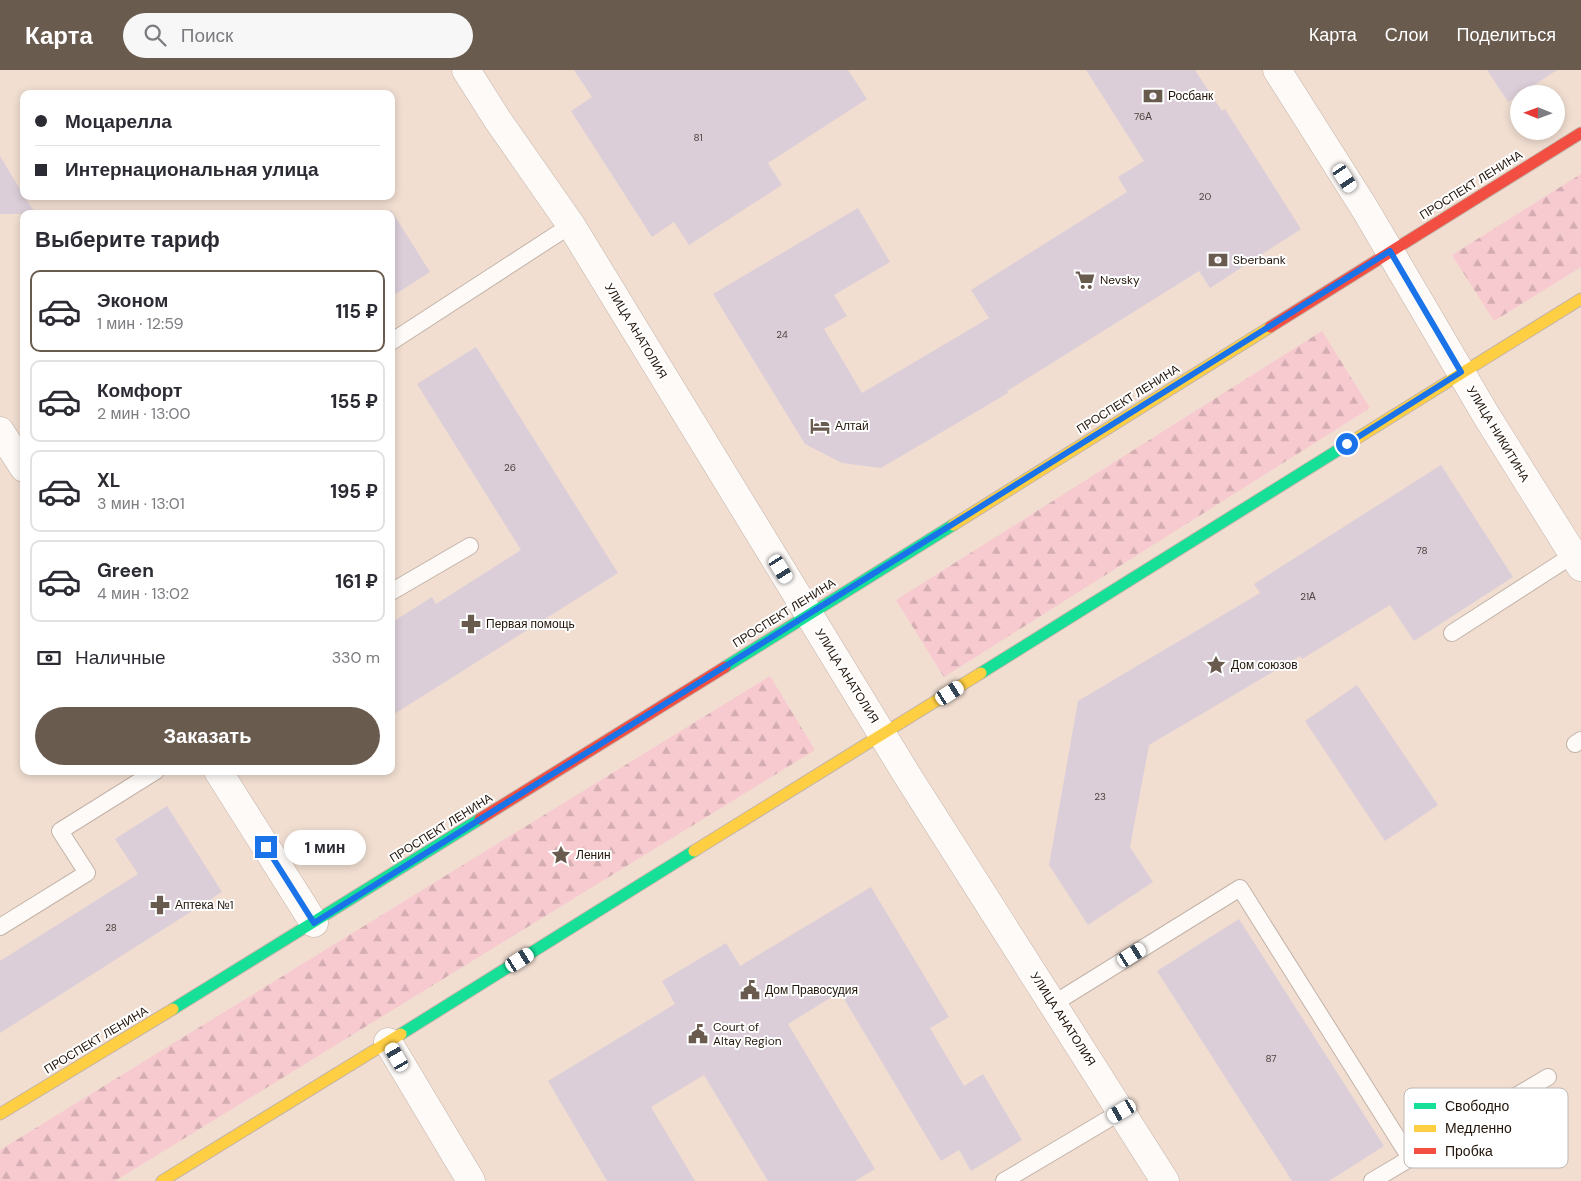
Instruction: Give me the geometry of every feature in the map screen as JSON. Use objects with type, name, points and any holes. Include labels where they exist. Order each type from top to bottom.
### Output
[{"type":"main road","name":"ПРОСПЕКТ ЛЕНИНА","points":[[0,1114],[314,923],[1581,132]]},
{"type":"main road","points":[[162,1181],[1581,298]]},
{"type":"street","name":"УЛИЦА АНАТОЛИЯ","points":[[466,70],[497,119],[571,225],[882,734],[1165,1181]]},
{"type":"street","name":"УЛИЦА НИКИТИНА","points":[[1277,70],[1390,251],[1486,415],[1577,561]]},
{"type":"street","points":[[0,431],[20,462]]},
{"type":"street","points":[[221,775],[314,923]]},
{"type":"street","points":[[388,1042],[471,1181]]},
{"type":"lane","points":[[395,339],[571,225]]},
{"type":"lane","points":[[395,590],[470,546]]},
{"type":"lane","points":[[1452,633],[1577,561]]},
{"type":"lane","points":[[0,927],[87,873],[60,831],[150,775]]},
{"type":"lane","points":[[1052,1004],[1240,888],[1404,1148]]},
{"type":"lane","points":[[1529,1088],[1548,1077]]},
{"type":"lane","points":[[1004,1181],[1122,1111]]},
{"type":"lane","points":[[1372,1181],[1404,1162]]},
{"type":"green space","points":[[1581,174],[1581,267],[1494,321],[1452,255]]},
{"type":"green space","points":[[1322,331],[1370,408],[944,677],[896,600]]},
{"type":"green space","points":[[770,676],[815,750],[115,1181],[0,1181],[0,1150]]},
{"type":"building","points":[[574,70],[848,70],[867,99],[768,163],[782,185],[689,245],[674,222],[652,237],[571,111],[592,97]]},
{"type":"building","points":[[1086,70],[1195,70],[1222,111],[1225,109],[1301,229],[1210,288],[1199,271],[1007,391],[1008,393],[881,468],[842,463],[805,444],[713,294],[858,208],[890,262],[834,295],[847,316],[824,329],[862,393],[989,318],[971,290],[1127,192],[1118,177],[1144,161]]},
{"type":"building","points":[[1487,70],[1557,70],[1534,85],[1510,85],[1510,101],[1508,102]]},
{"type":"building","points":[[0,156],[20,189],[20,200],[27,200],[33,210],[20,210],[20,214],[0,214]]},
{"type":"building","points":[[395,216],[430,272],[395,294]]},
{"type":"building","points":[[476,347],[618,573],[395,713],[395,620],[432,597],[436,604],[521,550],[417,384]]},
{"type":"building","points":[[1441,465],[1513,577],[1414,641],[1390,605],[1302,659],[1300,656],[1149,745],[1130,847],[1153,882],[1088,925],[1049,865],[1078,701],[1260,593],[1254,584]]},
{"type":"building","points":[[1357,685],[1438,805],[1385,841],[1305,721]]},
{"type":"building","points":[[167,806],[222,892],[0,1033],[0,961],[138,874],[115,839]]},
{"type":"building","name":"Court of Altay Region","points":[[871,887],[949,1017],[930,1028],[964,1086],[983,1074],[1022,1140],[971,1171],[959,1150],[941,1161],[840,992],[788,1024],[875,1169],[855,1181],[768,1181],[704,1075],[651,1107],[695,1181],[607,1181],[548,1081],[675,1004],[662,981],[726,943],[740,966]]},
{"type":"building","points":[[1239,919],[1384,1146],[1329,1181],[1292,1181],[1157,971]]},
{"type":"traffic: fast","points":[[981,673],[1343,447]]},
{"type":"traffic: fast","points":[[725,667],[953,525]]},
{"type":"traffic: fast","points":[[173,1009],[480,819]]},
{"type":"traffic: fast","points":[[401,1034],[694,851]]},
{"type":"traffic: slow","points":[[1343,447],[1581,299]]},
{"type":"traffic: slow","points":[[953,525],[1270,327]]},
{"type":"traffic: slow","points":[[694,851],[981,673]]},
{"type":"traffic: slow","points":[[0,1114],[173,1009]]},
{"type":"traffic: slow","points":[[162,1181],[401,1034]]},
{"type":"traffic: jam","points":[[1270,327],[1581,133]]},
{"type":"traffic: jam","points":[[480,819],[725,667]]},
{"type":"place","name":"Росбанк","points":[[1153,96]]},
{"type":"place","name":"Sberbank","points":[[1218,260]]},
{"type":"place","name":"Nevsky","points":[[1085,280]]},
{"type":"place","name":"Алтай","points":[[820,426]]},
{"type":"place","name":"Первая помощь","points":[[471,624]]},
{"type":"place","name":"Дом союзов","points":[[1216,665]]},
{"type":"place","name":"Ленин","points":[[561,855]]},
{"type":"place","name":"Аптека №1","points":[[160,905]]},
{"type":"place","name":"Дом Правосудия","points":[[750,990]]},
{"type":"place","name":"Court of Altay Region","points":[[698,1034]]},
{"type":"route","points":[[266,847],[314,923],[1340,284],[1390,251],[1461,372],[1347,444]]}]
